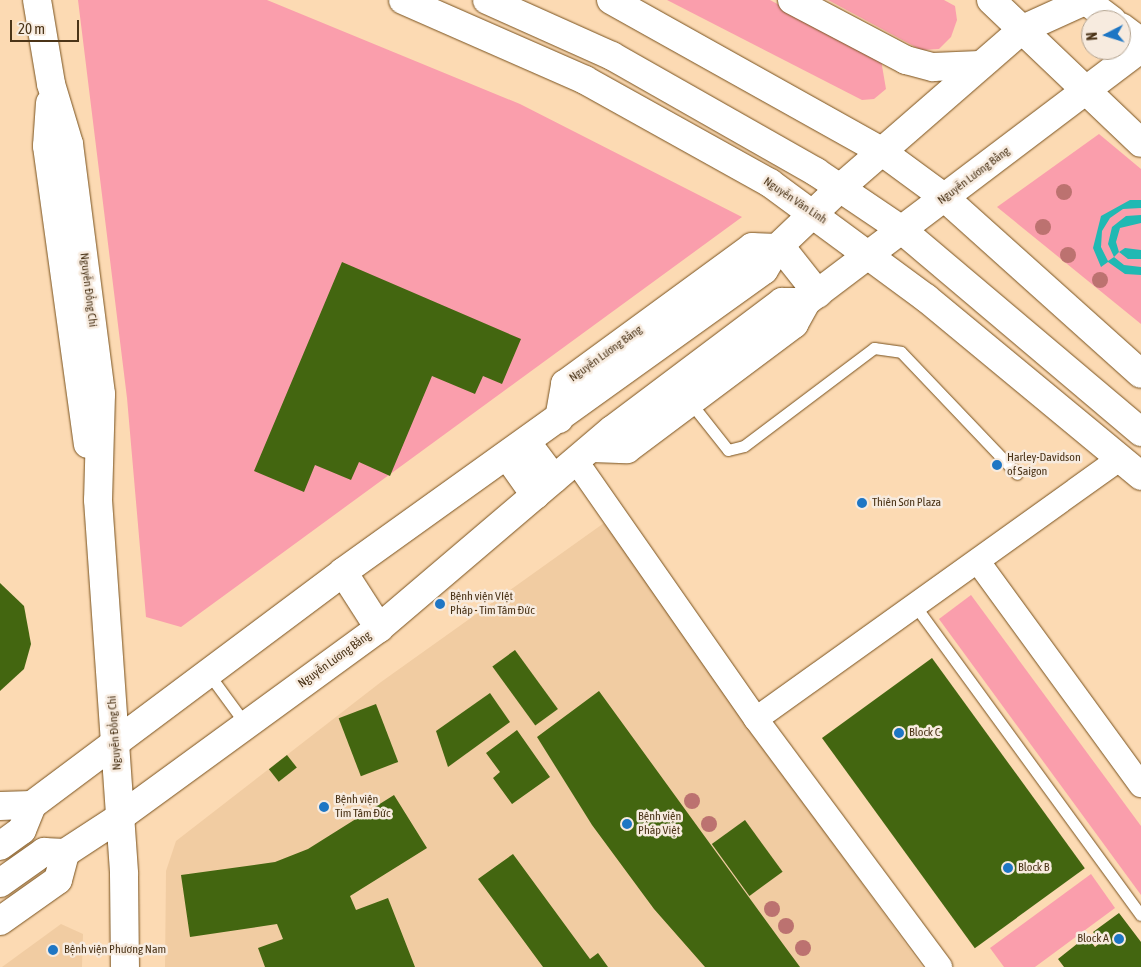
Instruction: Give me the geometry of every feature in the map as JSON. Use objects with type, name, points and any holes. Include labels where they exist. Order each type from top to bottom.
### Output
[{"type":"main road","name":"Nguyễn Đổng Chi","points":[[37,0],[51,84],[47,146],[73,262],[98,500],[116,742],[125,967]]},
{"type":"main road","name":"Nguyễn Văn Linh","points":[[403,0],[524,50],[660,118],[814,213],[870,255],[1141,476]]},
{"type":"main road","points":[[487,0],[637,69],[840,188],[902,230],[1141,432]]},
{"type":"main road","points":[[611,0],[881,151],[945,198],[1141,374]]},
{"type":"main road","points":[[792,0],[906,60],[933,67],[980,65]]},
{"type":"main road","points":[[991,0],[1023,29],[1084,92],[1141,143]]},
{"type":"main road","points":[[812,298],[778,247],[881,151],[1023,29],[1086,0],[1099,10]]},
{"type":"main road","name":"Nguyễn Lương Bằng","points":[[584,454],[627,449],[794,324],[812,298],[1141,49]]},
{"type":"main road","name":"Nguyễn Lương Bằng","points":[[32,805],[343,572],[518,450],[559,419],[566,384],[752,247],[778,247]]},
{"type":"main road","name":"Nguyễn Lương Bằng","points":[[65,853],[120,817],[379,628],[584,454],[782,302],[812,298]]},
{"type":"main road","points":[[1121,458],[1141,440]]},
{"type":"main road","points":[[518,450],[545,487]]},
{"type":"main road","points":[[343,572],[379,628]]},
{"type":"main road","points":[[0,806],[32,805],[22,830],[0,846]]},
{"type":"main road","points":[[0,883],[44,852],[65,853],[58,880],[0,921]]},
{"type":"street","points":[[584,454],[756,719],[940,967]]},
{"type":"street","points":[[756,719],[979,563],[1121,458]]},
{"type":"street","points":[[979,563],[1141,785]]},
{"type":"lane","points":[[690,402],[728,450],[744,446],[874,348],[901,352],[1017,474]]},
{"type":"lane","points":[[916,607],[1141,915]]},
{"type":"lane","points":[[208,673],[246,724]]},
{"type":"shaded area","points":[[78,0],[267,0],[520,104],[742,217],[181,627],[146,617],[127,398]]},
{"type":"shaded area","points":[[667,0],[770,0],[881,60],[886,89],[874,99],[862,100]]},
{"type":"shaded area","points":[[828,0],[944,0],[955,6],[957,20],[951,37],[939,49],[921,50]]},
{"type":"shaded area","points":[[1099,134],[1141,169],[1141,324],[997,207]]},
{"type":"shaded area","name":"Bệnh viện Pháp Việt","points":[[604,523],[922,967],[165,967],[166,871],[176,841],[381,682]]},
{"type":"shaded area","points":[[971,595],[1141,826],[1141,895],[939,619]]},
{"type":"shaded area","points":[[1091,874],[1115,908],[1035,967],[1004,967],[990,948]]},
{"type":"shaded area","name":"Bệnh viện Phương Nam","points":[[61,924],[83,934],[82,967],[2,967]]},
{"type":"water","points":[[1130,200],[1141,200],[1141,208],[1123,209],[1110,218],[1102,231],[1101,247],[1108,261],[1114,257],[1124,265],[1141,267],[1141,275],[1125,274],[1108,262],[1101,267],[1093,248],[1101,216]]},
{"type":"water","points":[[1141,215],[1141,223],[1120,228],[1116,242],[1119,252],[1114,257],[1108,244],[1112,227],[1126,216]]},
{"type":"water","points":[[1125,248],[1141,250],[1141,259],[1128,259],[1119,252]]},
{"type":"building","points":[[342,262],[521,339],[502,384],[483,376],[475,394],[432,376],[390,476],[359,462],[351,480],[315,465],[304,492],[254,471]]},
{"type":"building","points":[[0,583],[24,606],[31,644],[24,669],[0,691]]},
{"type":"building","points":[[515,650],[558,709],[535,726],[492,666]]},
{"type":"building","points":[[932,658],[1085,868],[975,948],[822,738]]},
{"type":"building","points":[[599,691],[800,967],[705,967],[654,909],[592,825],[537,737]]},
{"type":"building","points":[[490,693],[510,722],[448,767],[436,731]]},
{"type":"building","points":[[376,704],[398,762],[361,776],[339,718]]},
{"type":"building","points":[[517,730],[550,777],[512,804],[493,778],[500,772],[486,753]]},
{"type":"building","points":[[287,755],[297,768],[279,782],[269,769]]},
{"type":"building","points":[[394,795],[427,848],[350,896],[356,910],[388,898],[415,967],[265,967],[258,948],[283,939],[277,924],[190,937],[181,875],[275,862],[308,849]]},
{"type":"building","points":[[745,820],[783,872],[749,896],[712,844]]},
{"type":"building","points":[[513,854],[590,959],[598,953],[608,967],[543,967],[478,879]]},
{"type":"building","name":"Block A","points":[[1119,913],[1141,942],[1141,967],[1064,967],[1058,959],[1087,936],[1095,947],[1101,942],[1093,932]]},
{"type":"place","name":"Harley-Davidson of Saigon","points":[[997,465]]},
{"type":"place","name":"Thiên Sơn Plaza","points":[[862,503]]},
{"type":"place","name":"Bệnh viện VIệt Pháp - Tim Tâm Đức","points":[[440,604]]},
{"type":"place","name":"Block C","points":[[899,733]]},
{"type":"place","name":"Bệnh viện Tim Tâm Đức","points":[[324,807]]},
{"type":"place","name":"Bệnh viện Pháp Việt","points":[[627,824]]},
{"type":"place","name":"Block B","points":[[1008,868]]},
{"type":"place","name":"Block A","points":[[1119,939]]},
{"type":"place","name":"Bệnh viện Phương Nam","points":[[53,950]]}]
